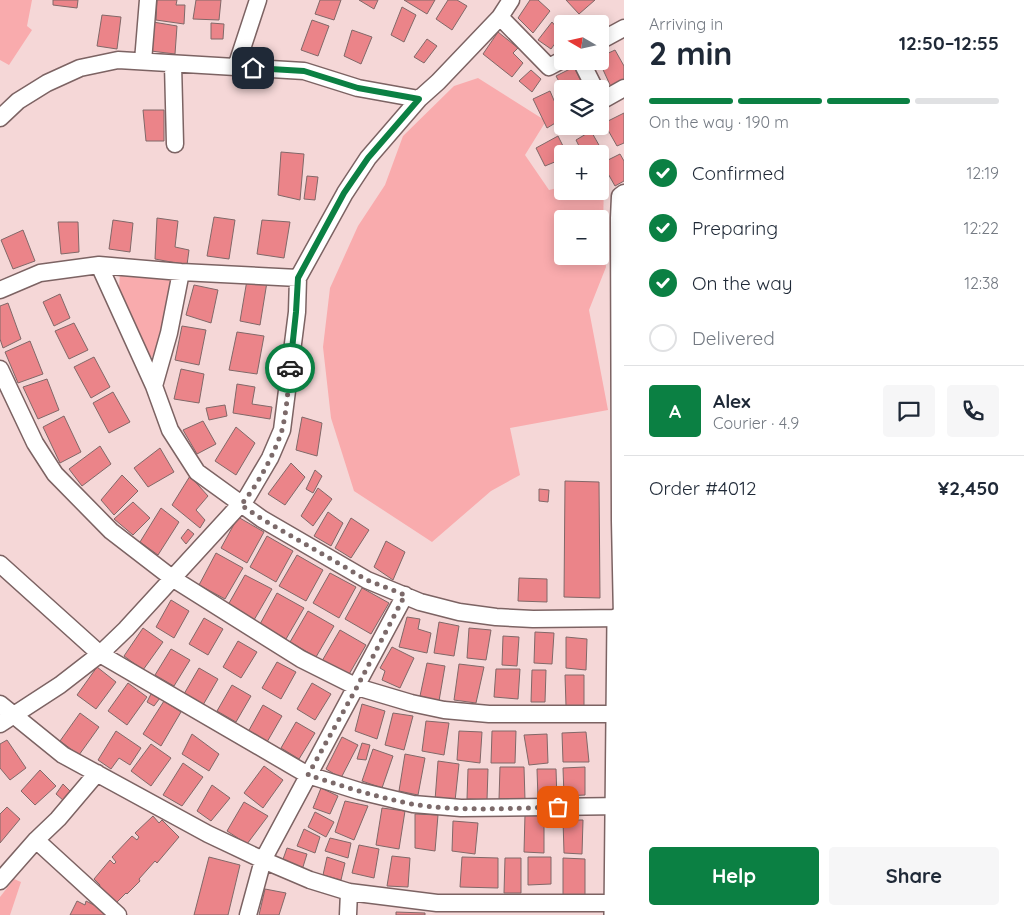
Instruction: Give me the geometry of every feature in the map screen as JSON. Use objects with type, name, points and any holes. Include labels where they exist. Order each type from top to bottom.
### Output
[{"type":"street","points":[[143,61],[148,0]]},
{"type":"street","points":[[236,67],[258,0]]},
{"type":"street","points":[[6,720],[60,685],[100,654],[126,629],[247,498],[270,458],[282,430],[296,312],[298,278],[344,193],[368,158],[419,99],[500,17],[511,0]]},
{"type":"street","points":[[500,17],[549,67],[554,64]]},
{"type":"street","points":[[609,36],[624,28]]},
{"type":"street","points":[[0,118],[18,101],[48,83],[80,68],[118,60],[304,71],[358,88],[419,99]]},
{"type":"street","points":[[173,64],[175,144]]},
{"type":"street","points":[[609,96],[624,88]]},
{"type":"street","points":[[0,704],[6,720],[63,755],[208,834],[310,880],[350,892],[438,909],[618,907],[622,520],[619,218],[620,196],[624,193]]},
{"type":"street","points":[[0,290],[40,272],[99,265],[181,272],[298,278]]},
{"type":"street","points":[[99,265],[154,386],[170,430],[197,472],[241,505],[367,580],[420,602],[459,612],[496,617],[621,619]]},
{"type":"street","points":[[154,386],[169,333],[181,272]]},
{"type":"street","points":[[0,369],[35,443],[55,474],[112,531],[172,578],[301,659],[357,687],[411,703],[444,710],[490,714],[620,714]]},
{"type":"street","points":[[0,564],[100,654],[308,775],[359,791],[413,804],[461,808],[620,806]]},
{"type":"street","points":[[248,915],[263,860],[405,595]]},
{"type":"street","points":[[0,881],[36,840],[58,820],[97,773]]},
{"type":"street","points":[[36,840],[118,915]]},
{"type":"street","points":[[348,915],[350,892]]},
{"type":"shaded area","points":[[0,0],[32,0],[27,26],[32,30],[9,65],[0,60]]},
{"type":"shaded area","points":[[478,78],[546,121],[525,155],[549,190],[554,189],[554,200],[604,200],[603,210],[554,210],[554,265],[606,265],[589,310],[608,410],[510,428],[520,475],[491,491],[432,542],[354,491],[331,418],[323,347],[330,288],[358,226],[385,185],[403,136],[454,86]]},
{"type":"shaded area","points":[[120,271],[172,277],[159,356],[150,357],[119,289]]},
{"type":"shaded area","points":[[14,879],[21,882],[10,915],[0,915],[0,897]]},
{"type":"building","points":[[53,0],[78,0],[77,8],[53,5]]},
{"type":"building","points":[[157,0],[177,0],[176,5],[185,5],[184,24],[156,20]]},
{"type":"building","points":[[196,0],[221,0],[219,20],[193,19]]},
{"type":"building","points":[[320,0],[341,0],[334,20],[315,14]]},
{"type":"building","points":[[359,0],[378,0],[374,9]]},
{"type":"building","points":[[404,0],[435,0],[427,14]]},
{"type":"building","points":[[448,0],[457,0],[467,6],[452,30],[436,19]]},
{"type":"building","points":[[530,0],[538,0],[550,11],[533,33],[518,18]]},
{"type":"building","points":[[566,0],[595,0],[579,14]]},
{"type":"building","points":[[402,7],[416,15],[404,42],[391,35]]},
{"type":"building","points":[[102,15],[121,17],[117,49],[97,46]]},
{"type":"building","points":[[312,20],[329,26],[318,56],[301,50]]},
{"type":"building","points":[[153,22],[177,26],[175,54],[151,51]]},
{"type":"building","points":[[552,22],[554,24],[554,45],[551,49],[538,40]]},
{"type":"building","points":[[211,23],[224,24],[223,39],[211,39]]},
{"type":"building","points":[[352,30],[372,37],[361,64],[344,56]]},
{"type":"building","points":[[498,32],[518,48],[513,53],[523,63],[512,77],[483,54]]},
{"type":"building","points":[[427,39],[437,46],[424,63],[414,57]]},
{"type":"building","points":[[615,50],[624,66],[624,80],[611,87],[603,70],[609,70],[609,53]]},
{"type":"building","points":[[531,70],[541,79],[532,92],[519,81]]},
{"type":"building","points":[[568,70],[576,70],[580,80],[558,80],[556,76]]},
{"type":"building","points":[[550,91],[554,100],[554,124],[547,128],[533,99]]},
{"type":"building","points":[[143,110],[164,110],[164,141],[146,141]]},
{"type":"building","points":[[624,113],[624,143],[617,146],[609,132],[609,120]]},
{"type":"building","points":[[584,135],[593,135],[599,145],[578,145],[576,140]]},
{"type":"building","points":[[558,136],[562,145],[554,145],[554,162],[545,166],[536,148]]},
{"type":"building","points":[[281,152],[304,154],[300,200],[278,195]]},
{"type":"building","points":[[620,154],[624,161],[624,181],[615,186],[609,175],[609,160]]},
{"type":"building","points":[[307,176],[318,177],[315,200],[304,199]]},
{"type":"building","points":[[214,217],[235,220],[229,259],[207,256]]},
{"type":"building","points":[[157,218],[178,221],[175,247],[189,250],[187,265],[155,259]]},
{"type":"building","points":[[113,220],[133,223],[130,252],[109,249]]},
{"type":"building","points":[[262,220],[290,222],[284,258],[257,254]]},
{"type":"building","points":[[58,222],[78,222],[79,252],[61,254]]},
{"type":"building","points":[[23,230],[35,261],[13,269],[1,240]]},
{"type":"building","points":[[247,280],[267,282],[260,325],[240,321]]},
{"type":"building","points":[[194,285],[218,290],[211,323],[186,315]]},
{"type":"building","points":[[60,294],[70,318],[54,326],[43,302]]},
{"type":"building","points":[[8,303],[21,339],[3,348],[0,339],[0,306]]},
{"type":"building","points":[[74,323],[88,350],[69,359],[55,331]]},
{"type":"building","points":[[182,326],[206,330],[199,365],[175,360]]},
{"type":"building","points":[[237,332],[264,336],[257,374],[229,370]]},
{"type":"building","points":[[30,341],[43,374],[18,383],[5,352]]},
{"type":"building","points":[[94,357],[110,387],[91,398],[74,367]]},
{"type":"building","points":[[181,369],[204,374],[199,403],[174,399]]},
{"type":"building","points":[[47,379],[59,410],[38,419],[23,387]]},
{"type":"building","points":[[237,384],[255,387],[252,404],[272,407],[270,419],[233,413]]},
{"type":"building","points":[[113,392],[130,422],[109,433],[93,403]]},
{"type":"building","points":[[225,405],[227,416],[209,420],[206,408]]},
{"type":"building","points":[[64,416],[81,452],[60,463],[43,427]]},
{"type":"building","points":[[302,417],[322,423],[317,456],[296,450]]},
{"type":"building","points":[[203,421],[216,444],[197,454],[183,430]]},
{"type":"building","points":[[236,427],[255,443],[236,475],[215,461]]},
{"type":"building","points":[[100,446],[111,464],[82,486],[69,469]]},
{"type":"building","points":[[160,448],[174,472],[148,487],[134,468]]},
{"type":"building","points":[[291,463],[305,477],[285,505],[268,494]]},
{"type":"building","points":[[315,470],[322,476],[313,493],[306,489]]},
{"type":"building","points":[[122,475],[138,491],[114,515],[101,500]]},
{"type":"building","points":[[190,476],[208,496],[196,510],[205,520],[200,528],[172,505]]},
{"type":"building","points":[[565,481],[599,482],[600,598],[564,597]]},
{"type":"building","points":[[318,488],[332,499],[313,526],[301,516]]},
{"type":"building","points":[[539,489],[549,490],[548,502],[539,501]]},
{"type":"building","points":[[133,502],[150,518],[133,535],[114,519]]},
{"type":"building","points":[[161,508],[179,522],[158,555],[140,542]]},
{"type":"building","points":[[328,512],[343,523],[331,546],[314,536]]},
{"type":"building","points":[[238,517],[264,532],[247,563],[221,548]]},
{"type":"building","points":[[351,518],[369,530],[351,558],[335,548]]},
{"type":"building","points":[[188,529],[194,534],[186,544],[181,538]]},
{"type":"building","points":[[267,536],[293,551],[276,582],[250,567]]},
{"type":"building","points":[[386,541],[405,552],[393,580],[374,567]]},
{"type":"building","points":[[216,553],[243,568],[225,599],[199,585]]},
{"type":"building","points":[[297,555],[323,570],[306,601],[279,586]]},
{"type":"building","points":[[330,573],[356,587],[339,618],[313,603]]},
{"type":"building","points":[[245,575],[272,589],[254,620],[228,605]]},
{"type":"building","points":[[519,578],[547,579],[547,602],[518,601]]},
{"type":"building","points":[[362,588],[389,603],[371,634],[345,619]]},
{"type":"building","points":[[277,593],[304,608],[286,639],[260,624]]},
{"type":"building","points":[[171,600],[189,611],[174,638],[156,627]]},
{"type":"building","points":[[308,611],[334,626],[316,657],[290,642]]},
{"type":"building","points":[[407,617],[420,619],[418,629],[431,633],[427,653],[399,647]]},
{"type":"building","points":[[204,618],[223,629],[208,655],[189,644]]},
{"type":"building","points":[[439,622],[459,626],[454,656],[434,653]]},
{"type":"building","points":[[143,628],[163,642],[143,670],[124,656]]},
{"type":"building","points":[[469,628],[491,630],[486,660],[467,658]]},
{"type":"building","points":[[340,630],[366,645],[348,676],[322,661]]},
{"type":"building","points":[[535,632],[554,633],[552,664],[534,663]]},
{"type":"building","points":[[503,636],[519,637],[517,666],[502,665]]},
{"type":"building","points":[[566,637],[587,639],[586,670],[566,668]]},
{"type":"building","points":[[238,641],[257,652],[241,678],[223,667]]},
{"type":"building","points":[[392,647],[414,658],[400,688],[382,680],[385,671],[380,668]]},
{"type":"building","points":[[171,649],[190,660],[174,686],[155,675]]},
{"type":"building","points":[[277,662],[296,672],[281,699],[262,688]]},
{"type":"building","points":[[427,663],[445,666],[439,701],[420,696]]},
{"type":"building","points":[[459,664],[484,667],[476,703],[454,700]]},
{"type":"building","points":[[97,667],[116,682],[96,709],[77,695]]},
{"type":"building","points":[[199,668],[218,679],[203,705],[184,694]]},
{"type":"building","points":[[496,669],[520,669],[518,699],[494,697]]},
{"type":"building","points":[[532,670],[546,670],[545,702],[531,702]]},
{"type":"building","points":[[565,675],[584,675],[584,706],[566,706]]},
{"type":"building","points":[[128,683],[147,697],[127,725],[108,711]]},
{"type":"building","points":[[312,683],[331,694],[315,720],[297,709]]},
{"type":"building","points":[[232,685],[251,696],[236,722],[217,711]]},
{"type":"building","points":[[151,694],[160,698],[154,706],[147,702]]},
{"type":"building","points":[[164,701],[181,712],[161,746],[143,734]]},
{"type":"building","points":[[362,704],[385,711],[377,739],[355,731]]},
{"type":"building","points":[[263,705],[282,716],[267,742],[248,732]]},
{"type":"building","points":[[80,713],[99,727],[79,755],[60,741]]},
{"type":"building","points":[[393,713],[413,716],[404,750],[385,745]]},
{"type":"building","points":[[426,721],[449,723],[444,755],[422,751]]},
{"type":"building","points":[[296,722],[315,733],[299,759],[281,748]]},
{"type":"building","points":[[116,731],[141,748],[130,765],[119,758],[111,769],[98,760]]},
{"type":"building","points":[[459,731],[482,732],[480,763],[457,760]]},
{"type":"building","points":[[492,731],[516,731],[515,763],[491,763]]},
{"type":"building","points":[[586,732],[589,762],[563,762],[562,733]]},
{"type":"building","points":[[192,734],[219,754],[209,771],[182,754]]},
{"type":"building","points":[[547,734],[548,763],[529,765],[524,735]]},
{"type":"building","points":[[342,737],[358,745],[341,778],[326,769]]},
{"type":"building","points":[[7,740],[26,768],[10,780],[0,768],[0,744]]},
{"type":"building","points":[[362,743],[370,745],[366,760],[357,759]]},
{"type":"building","points":[[151,744],[171,758],[151,786],[131,771]]},
{"type":"building","points":[[373,749],[393,756],[382,788],[362,781]]},
{"type":"building","points":[[405,754],[425,758],[418,795],[399,791]]},
{"type":"building","points":[[438,761],[459,764],[455,801],[435,800]]},
{"type":"building","points":[[183,763],[203,777],[182,806],[163,795]]},
{"type":"building","points":[[264,766],[283,780],[263,808],[244,793]]},
{"type":"building","points":[[500,767],[524,767],[525,800],[499,799]]},
{"type":"building","points":[[585,767],[585,795],[564,796],[563,768]]},
{"type":"building","points":[[468,769],[488,769],[487,800],[467,799]]},
{"type":"building","points":[[537,769],[556,769],[557,800],[538,799]]},
{"type":"building","points":[[40,770],[56,786],[35,805],[21,791]]},
{"type":"building","points":[[63,784],[72,793],[64,801],[56,794]]},
{"type":"building","points":[[212,785],[230,798],[211,821],[197,811]]},
{"type":"building","points":[[321,788],[338,796],[330,814],[313,808]]},
{"type":"building","points":[[345,801],[368,806],[354,840],[335,832]]},
{"type":"building","points":[[244,802],[268,816],[247,844],[227,831]]},
{"type":"building","points":[[7,807],[20,819],[0,843],[0,814]]},
{"type":"building","points":[[382,808],[405,811],[399,849],[376,845]]},
{"type":"building","points":[[315,812],[334,822],[326,837],[308,827]]},
{"type":"building","points":[[415,814],[438,815],[435,851],[415,848]]},
{"type":"building","points":[[525,814],[544,814],[544,853],[524,852]]},
{"type":"building","points":[[153,816],[159,823],[162,820],[179,837],[157,863],[155,861],[139,879],[140,881],[116,903],[99,887],[100,885],[94,879],[110,860],[114,864],[116,862],[112,857],[132,836],[137,840],[139,837],[135,833]]},
{"type":"building","points":[[563,820],[583,820],[582,854],[564,853]]},
{"type":"building","points":[[453,821],[478,823],[475,854],[452,851]]},
{"type":"building","points":[[304,829],[320,837],[315,853],[297,846]]},
{"type":"building","points":[[330,838],[351,843],[348,858],[325,851]]},
{"type":"building","points":[[359,845],[379,849],[374,878],[352,873]]},
{"type":"building","points":[[287,848],[307,854],[302,870],[282,862]]},
{"type":"building","points":[[392,856],[410,858],[408,887],[387,886]]},
{"type":"building","points":[[209,857],[240,865],[228,915],[194,915]]},
{"type":"building","points":[[327,857],[345,863],[341,880],[323,875]]},
{"type":"building","points":[[462,857],[498,858],[498,888],[460,887]]},
{"type":"building","points":[[528,857],[551,857],[551,884],[528,885]]},
{"type":"building","points":[[505,858],[521,858],[521,893],[504,893]]},
{"type":"building","points":[[563,858],[585,859],[585,895],[563,895]]},
{"type":"building","points":[[265,889],[286,893],[279,915],[259,915]]},
{"type":"building","points":[[77,901],[85,905],[86,901],[108,912],[106,915],[70,915]]},
{"type":"building","points":[[396,912],[425,913],[425,915],[396,915]]},
{"type":"way so far","points":[[290,368],[282,430],[270,458],[241,505],[367,580],[405,595],[308,775],[359,791],[413,804],[461,808],[558,807]]},
{"type":"route","points":[[253,68],[304,71],[358,88],[419,99],[368,158],[344,193],[298,278],[290,368]]}]
